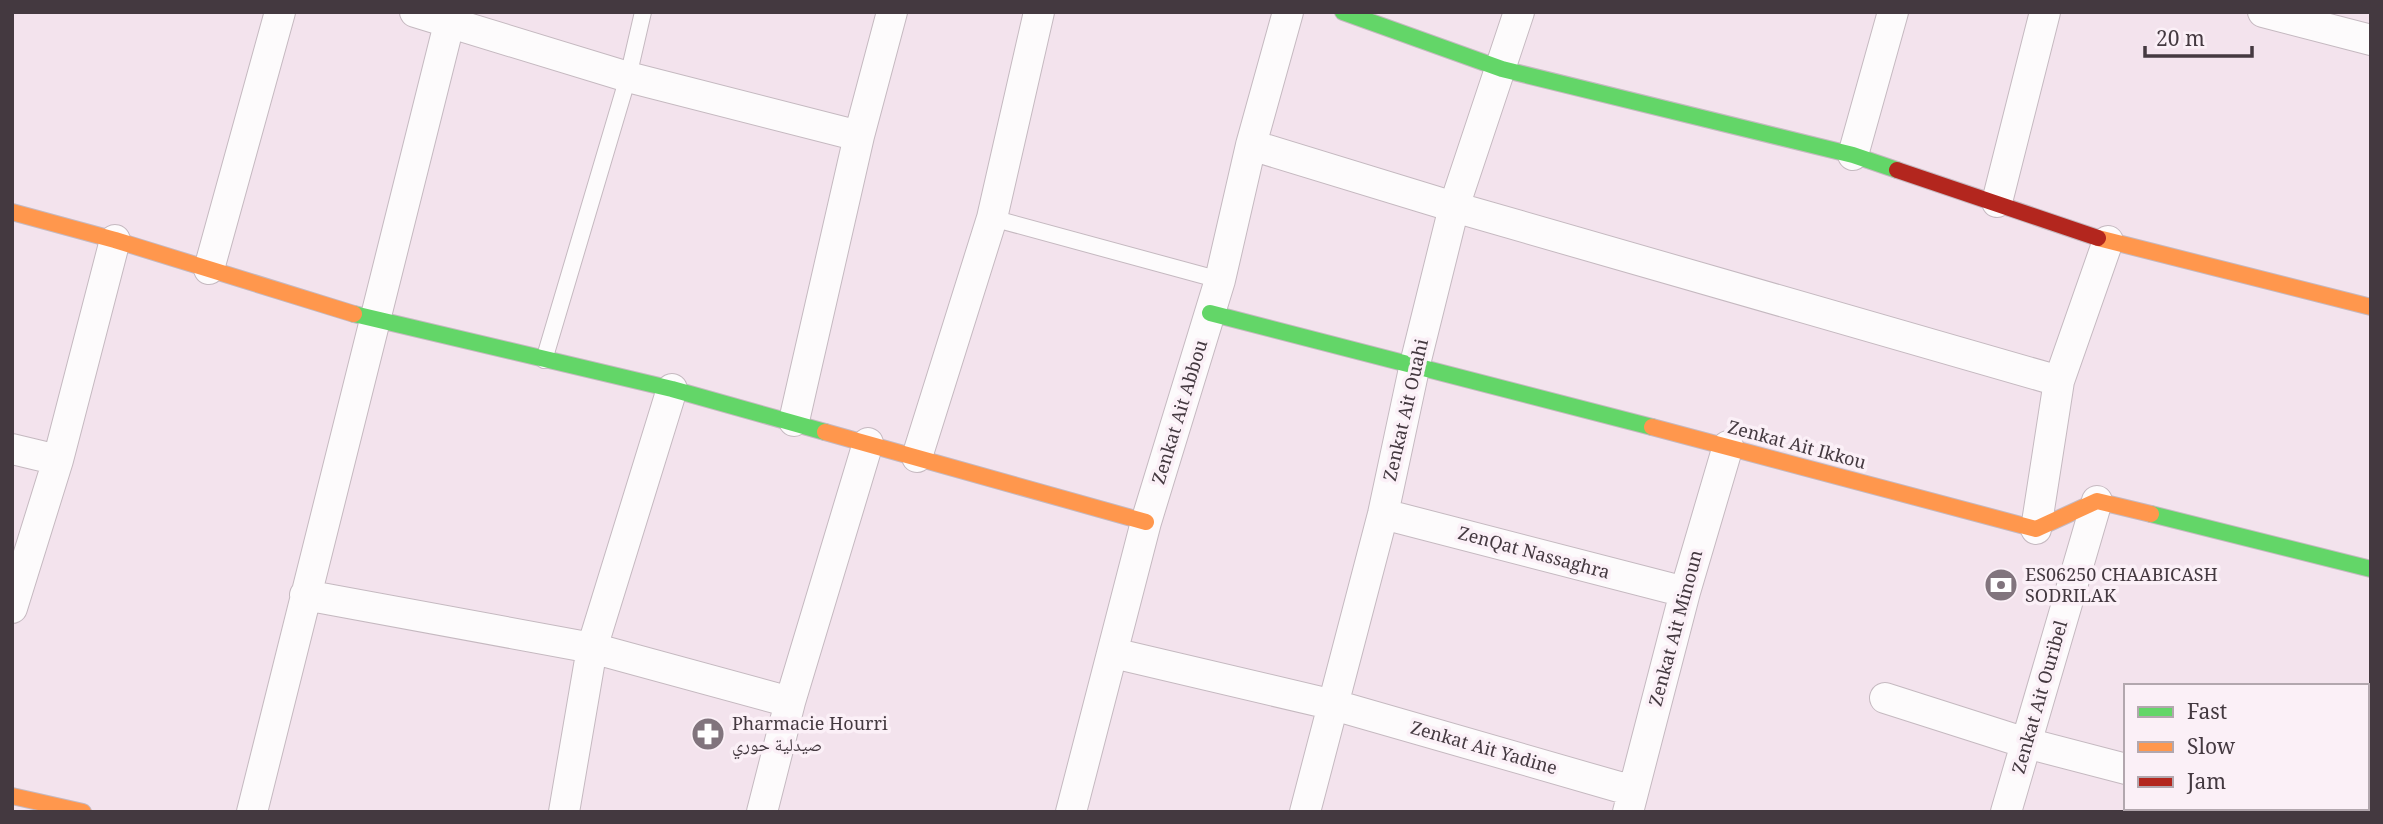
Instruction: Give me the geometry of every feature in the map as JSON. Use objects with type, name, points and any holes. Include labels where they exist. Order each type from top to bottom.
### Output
[{"type":"street","points":[[209,269],[280,12]]},
{"type":"street","points":[[415,12],[451,16],[628,77],[859,135]]},
{"type":"street","points":[[794,421],[859,135],[892,12]]},
{"type":"street","points":[[917,457],[992,218],[1040,12]]},
{"type":"street","name":"Zenkat Ait Abbou","points":[[1071,812],[1146,522],[1220,281],[1251,145],[1288,12]]},
{"type":"street","points":[[1343,12],[1502,69],[1853,155],[2108,241],[2371,307]]},
{"type":"street","name":"Zenkat Ait Ouahi","points":[[1305,812],[1383,514],[1415,364],[1454,207],[1519,12]]},
{"type":"street","points":[[1853,155],[1892,12]]},
{"type":"street","points":[[1997,202],[2045,12]]},
{"type":"street","points":[[2263,12],[2371,40]]},
{"type":"street","points":[[252,812],[304,595],[451,16]]},
{"type":"street","points":[[1251,145],[1454,207],[2059,382]]},
{"type":"street","points":[[12,212],[115,240],[374,320],[672,389],[794,421],[1146,522]]},
{"type":"street","points":[[12,608],[58,460],[115,240]]},
{"type":"street","points":[[2036,529],[2059,382],[2108,241]]},
{"type":"street","name":"Zenkat Ait Ikkou","points":[[1210,313],[1415,364],[2036,529]]},
{"type":"street","points":[[564,812],[592,648],[672,389]]},
{"type":"street","points":[[762,812],[790,702],[868,443]]},
{"type":"street","name":"Zenkat Ait Minoun","points":[[1631,802],[1685,592],[1728,446]]},
{"type":"street","points":[[12,449],[58,460]]},
{"type":"street","points":[[2036,529],[2097,501],[2371,569]]},
{"type":"street","name":"Zenkat Ait Ouribel","points":[[2006,812],[2097,501]]},
{"type":"street","name":"ZenQat Nassaghra","points":[[1383,514],[1685,592]]},
{"type":"street","points":[[304,595],[592,648],[790,702]]},
{"type":"street","name":"Zenkat Ait Yadine","points":[[1113,653],[1334,705],[1631,802]]},
{"type":"street","points":[[1885,698],[2026,743],[2124,768]]},
{"type":"street","points":[[12,796],[83,812]]},
{"type":"lane","points":[[544,360],[628,77],[643,12]]},
{"type":"lane","points":[[992,218],[1220,281]]},
{"type":"traffic: fast","points":[[1343,12],[1502,69],[1853,155],[1897,170]]},
{"type":"traffic: fast","points":[[1210,313],[1652,427]]},
{"type":"traffic: fast","points":[[354,314],[672,389],[825,432]]},
{"type":"traffic: fast","points":[[2151,514],[2371,569]]},
{"type":"traffic: slow","points":[[12,212],[115,240],[354,314]]},
{"type":"traffic: slow","points":[[2098,238],[2371,307]]},
{"type":"traffic: slow","points":[[1652,427],[2036,529],[2097,501],[2151,514]]},
{"type":"traffic: slow","points":[[825,432],[1146,522]]},
{"type":"traffic: slow","points":[[12,796],[83,812]]},
{"type":"traffic: jam","points":[[1897,170],[2098,238]]},
{"type":"place","name":"ES06250 CHAABICASH SODRILAK","points":[[2001,585]]},
{"type":"place","name":"Pharmacie Hourri صيدلية حوري","points":[[708,734]]}]
